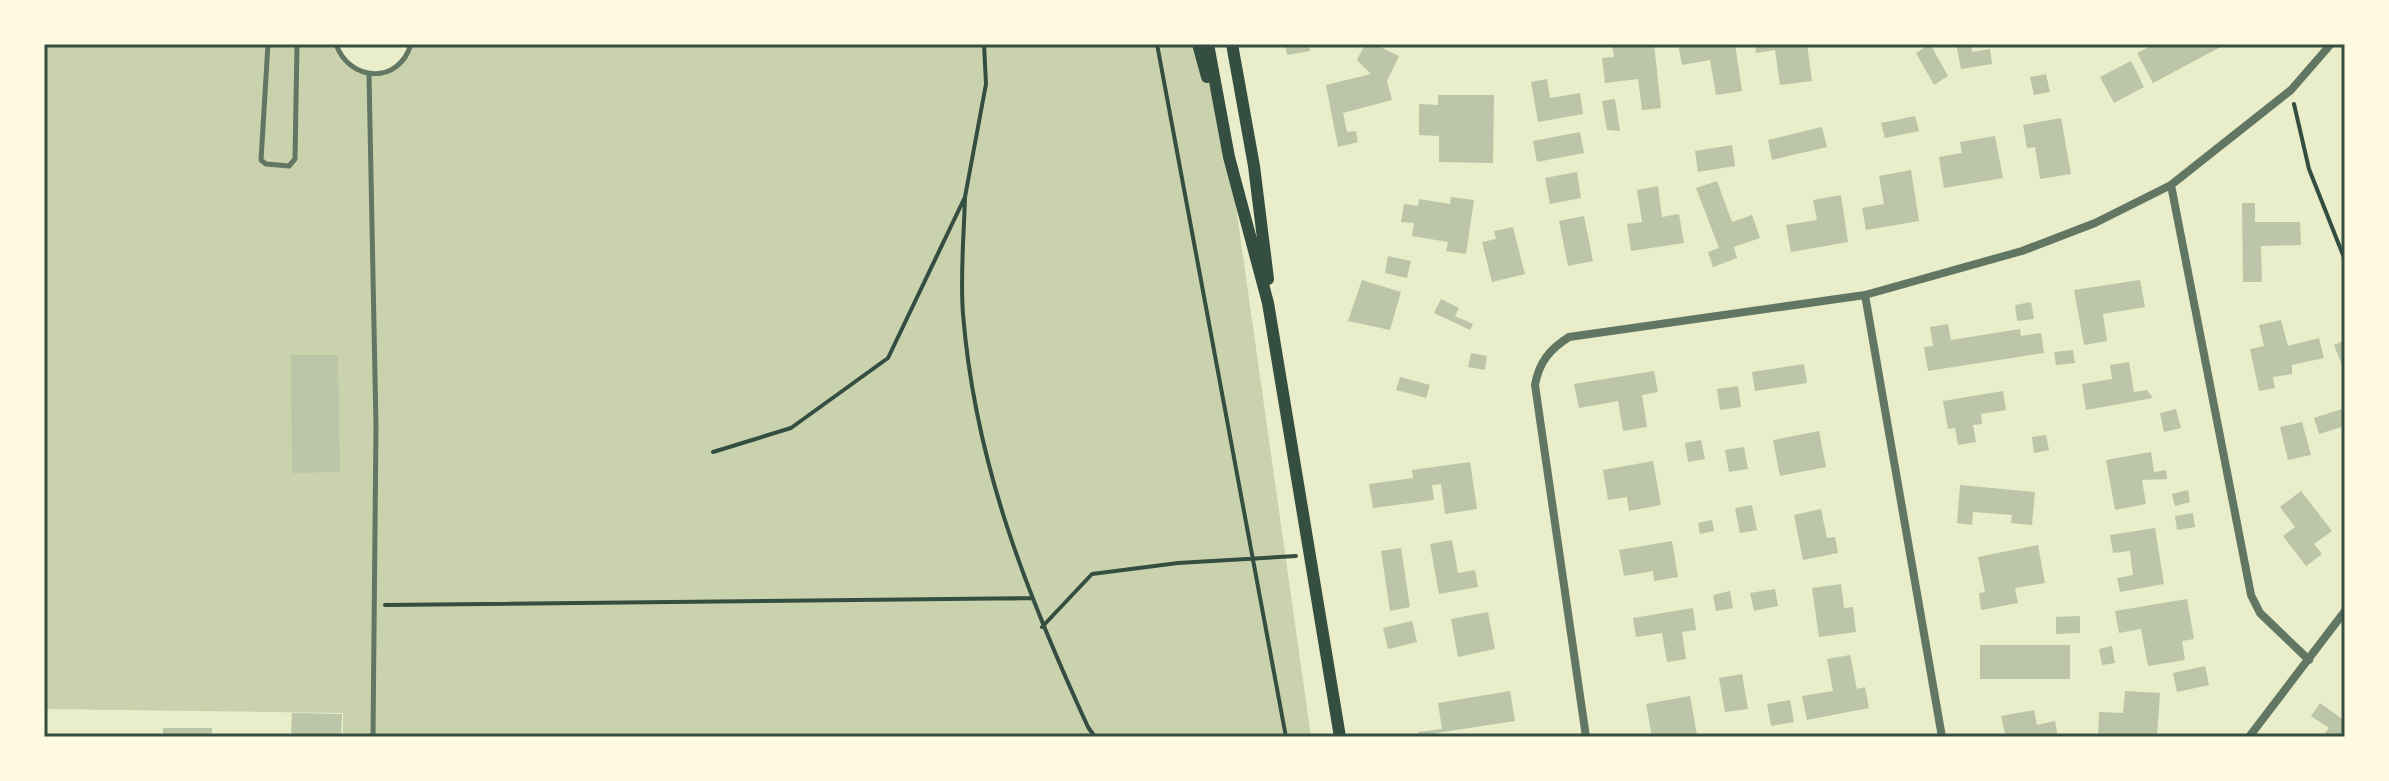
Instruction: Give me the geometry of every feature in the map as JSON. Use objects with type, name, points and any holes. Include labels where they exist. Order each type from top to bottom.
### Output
[{"type":"main road","points":[[1198,44],[1268,303],[1340,737]]},
{"type":"main road","points":[[1208,44],[1229,157]]},
{"type":"main road","points":[[1232,44],[1265,245],[1268,303]]},
{"type":"street","points":[[1586,737],[1535,385],[1538,367],[1556,345],[1569,337],[1865,295],[2022,251],[2095,223],[2171,185],[2291,90],[2331,44]]},
{"type":"street","points":[[2171,185],[2251,595],[2260,613],[2309,660]]},
{"type":"street","points":[[1865,295],[1942,737]]},
{"type":"street","points":[[2249,737],[2345,611]]},
{"type":"lane","points":[[268,44],[261,160],[266,164],[289,166],[295,159],[297,44]]},
{"type":"lane","points":[[336,44],[347,64],[369,75],[392,70],[402,63],[411,44]]},
{"type":"lane","points":[[369,75],[376,426],[373,737]]},
{"type":"path","points":[[984,44],[986,84],[965,197],[963,311],[971,383],[991,482],[1042,627],[1095,737]]},
{"type":"path","points":[[1157,44],[1286,737]]},
{"type":"path","points":[[2291,90],[2309,169],[2345,260]]},
{"type":"path","points":[[713,452],[791,428],[888,358],[965,197]]},
{"type":"path","points":[[1042,627],[1092,574],[1310,555]]},
{"type":"path","points":[[375,605],[1032,598]]},
{"type":"green space","points":[[44,44],[336,44],[352,67],[372,74],[394,66],[411,44],[1198,44],[1229,157],[1311,737],[343,737],[343,713],[44,709]]},
{"type":"building","points":[[1285,44],[1309,44],[1310,51],[1287,55]]},
{"type":"building","points":[[1365,44],[1374,44],[1399,56],[1387,81],[1392,100],[1343,113],[1347,132],[1356,131],[1358,142],[1338,147],[1326,85],[1371,74],[1357,60]]},
{"type":"building","points":[[1612,44],[1654,44],[1661,108],[1642,110],[1638,79],[1605,83],[1602,58],[1614,57]]},
{"type":"building","points":[[1678,44],[1735,44],[1742,91],[1716,95],[1710,60],[1682,65]]},
{"type":"building","points":[[1755,44],[1807,44],[1812,81],[1780,85],[1775,50],[1756,53]]},
{"type":"building","points":[[1930,44],[1948,76],[1934,85],[1916,53]]},
{"type":"building","points":[[1956,44],[1971,44],[1972,52],[1990,49],[1992,64],[1961,69]]},
{"type":"building","points":[[2154,44],[2226,44],[2153,83],[2137,53]]},
{"type":"building","points":[[2131,61],[2144,87],[2114,103],[2100,77]]},
{"type":"building","points":[[2046,74],[2050,92],[2034,95],[2030,77]]},
{"type":"building","points":[[1547,79],[1550,98],[1580,93],[1583,114],[1538,122],[1531,82]]},
{"type":"building","points":[[1438,95],[1494,95],[1493,163],[1439,162],[1439,136],[1419,135],[1419,104],[1438,105]]},
{"type":"building","points":[[1615,99],[1620,131],[1607,130],[1602,101]]},
{"type":"building","points":[[1915,116],[1919,131],[1885,138],[1881,123]]},
{"type":"building","points":[[2061,118],[2071,174],[2040,179],[2035,147],[2027,148],[2023,125]]},
{"type":"building","points":[[1822,127],[1827,147],[1772,160],[1768,140]]},
{"type":"building","points":[[1580,132],[1584,153],[1537,162],[1533,141]]},
{"type":"building","points":[[1995,136],[2003,178],[1944,188],[1939,157],[1962,153],[1960,142]]},
{"type":"building","points":[[1732,145],[1735,166],[1698,172],[1695,151]]},
{"type":"building","points":[[1911,170],[1919,221],[1866,230],[1862,208],[1884,204],[1879,176]]},
{"type":"building","points":[[1577,172],[1581,198],[1550,204],[1545,178]]},
{"type":"building","points":[[1717,181],[1732,222],[1752,215],[1760,238],[1734,247],[1737,258],[1713,267],[1708,252],[1719,248],[1696,188]]},
{"type":"building","points":[[1658,186],[1662,217],[1679,214],[1684,243],[1631,251],[1627,224],[1642,222],[1637,190]]},
{"type":"building","points":[[1841,195],[1848,242],[1791,252],[1786,225],[1817,220],[1813,200]]},
{"type":"building","points":[[1451,197],[1474,200],[1466,254],[1446,251],[1448,242],[1412,236],[1414,223],[1401,222],[1404,204],[1418,206],[1419,199],[1450,204]]},
{"type":"building","points":[[2242,203],[2255,203],[2255,222],[2300,222],[2301,245],[2261,246],[2262,282],[2243,282]]},
{"type":"building","points":[[1584,216],[1593,261],[1568,266],[1559,221]]},
{"type":"building","points":[[1513,227],[1525,274],[1492,282],[1482,242],[1496,239],[1494,231]]},
{"type":"building","points":[[1388,256],[1411,261],[1407,278],[1385,273]]},
{"type":"building","points":[[1362,280],[1401,292],[1390,330],[1348,321]]},
{"type":"building","points":[[2140,280],[2145,307],[2103,314],[2107,341],[2084,345],[2074,290]]},
{"type":"building","points":[[1441,299],[1459,308],[1455,316],[1473,324],[1470,330],[1434,313]]},
{"type":"building","points":[[2031,302],[2034,319],[2017,321],[2015,305]]},
{"type":"building","points":[[2281,320],[2288,346],[2319,338],[2324,358],[2292,365],[2292,374],[2273,377],[2275,388],[2259,391],[2250,349],[2264,346],[2259,325]]},
{"type":"building","points":[[1948,324],[1951,340],[2020,329],[2021,336],[2041,333],[2044,353],[1928,371],[1924,347],[1933,346],[1930,327]]},
{"type":"building","points":[[2345,340],[2345,373],[2334,345]]},
{"type":"building","points":[[2073,350],[2075,363],[2056,365],[2054,352]]},
{"type":"building","points":[[1471,353],[1487,356],[1485,370],[1468,367]]},
{"type":"building","points":[[291,355],[338,355],[340,472],[292,473]]},
{"type":"building","points":[[2129,362],[2134,392],[2147,390],[2153,398],[2086,410],[2082,384],[2112,379],[2110,365]]},
{"type":"building","points":[[1804,364],[1807,383],[1755,391],[1752,372]]},
{"type":"building","points":[[1654,371],[1658,392],[1642,395],[1647,427],[1623,431],[1618,401],[1579,408],[1574,384]]},
{"type":"building","points":[[1400,377],[1430,385],[1426,398],[1396,390]]},
{"type":"building","points":[[1738,386],[1741,407],[1720,410],[1717,389]]},
{"type":"building","points":[[2003,391],[2006,410],[1981,414],[1982,424],[1973,425],[1976,442],[1958,445],[1955,428],[1948,429],[1943,401]]},
{"type":"building","points":[[2345,408],[2345,426],[2319,434],[2314,418]]},
{"type":"building","points":[[2176,409],[2181,428],[2164,432],[2160,413]]},
{"type":"building","points":[[2302,422],[2311,455],[2288,460],[2280,427]]},
{"type":"building","points":[[1819,431],[1826,467],[1780,476],[1773,440]]},
{"type":"building","points":[[2046,435],[2049,450],[2034,453],[2032,437]]},
{"type":"building","points":[[1701,440],[1705,459],[1688,462],[1685,443]]},
{"type":"building","points":[[1744,447],[1748,469],[1729,472],[1725,450]]},
{"type":"building","points":[[2151,452],[2154,472],[2166,470],[2167,479],[2142,480],[2146,504],[2115,510],[2106,460]]},
{"type":"building","points":[[1653,461],[1661,505],[1629,511],[1627,497],[1608,500],[1603,470]]},
{"type":"building","points":[[1470,462],[1477,509],[1445,514],[1441,484],[1432,485],[1434,500],[1373,508],[1369,484],[1413,478],[1412,470]]},
{"type":"building","points":[[1960,485],[2035,492],[2032,525],[2011,523],[2012,515],[1973,512],[1972,525],[1957,523]]},
{"type":"building","points":[[2188,490],[2190,502],[2175,506],[2172,494]]},
{"type":"building","points":[[2301,491],[2332,531],[2314,544],[2322,554],[2306,566],[2283,536],[2295,527],[2280,507]]},
{"type":"building","points":[[1752,505],[1757,530],[1740,533],[1735,508]]},
{"type":"building","points":[[1821,509],[1827,538],[1835,537],[1838,553],[1803,560],[1794,515]]},
{"type":"building","points":[[2193,513],[2195,527],[2177,530],[2175,516]]},
{"type":"building","points":[[1712,520],[1714,531],[1700,534],[1698,523]]},
{"type":"building","points":[[2155,528],[2164,584],[2120,592],[2117,578],[2133,575],[2130,551],[2113,553],[2110,535]]},
{"type":"building","points":[[1452,540],[1458,573],[1475,570],[1478,587],[1439,594],[1430,544]]},
{"type":"building","points":[[1672,541],[1678,577],[1654,581],[1653,571],[1624,576],[1619,550]]},
{"type":"building","points":[[2038,545],[2045,583],[2015,588],[2018,603],[1981,610],[1979,593],[1985,592],[1978,557]]},
{"type":"building","points":[[1401,548],[1410,607],[1390,611],[1381,551]]},
{"type":"building","points":[[1841,584],[1844,608],[1853,607],[1856,632],[1819,637],[1812,588]]},
{"type":"building","points":[[1775,589],[1778,606],[1754,611],[1750,593]]},
{"type":"building","points":[[1730,591],[1733,608],[1716,611],[1713,595]]},
{"type":"building","points":[[2187,599],[2194,639],[2182,641],[2185,660],[2148,666],[2141,629],[2119,633],[2115,611]]},
{"type":"building","points":[[1693,608],[1696,630],[1682,632],[1686,659],[1667,662],[1662,633],[1636,637],[1633,618]]},
{"type":"building","points":[[1488,612],[1495,649],[1458,657],[1451,619]]},
{"type":"building","points":[[2080,616],[2080,633],[2056,634],[2056,617]]},
{"type":"building","points":[[1412,621],[1417,642],[1388,649],[1383,628]]},
{"type":"building","points":[[1980,645],[2070,645],[2070,679],[1980,679]]},
{"type":"building","points":[[2112,646],[2115,663],[2102,665],[2099,649]]},
{"type":"building","points":[[1850,655],[1857,689],[1865,687],[1869,708],[1807,720],[1802,696],[1833,691],[1827,659]]},
{"type":"building","points":[[2205,666],[2209,685],[2177,692],[2173,673]]},
{"type":"building","points":[[1742,674],[1748,709],[1725,712],[1719,678]]},
{"type":"building","points":[[1510,691],[1515,721],[1436,733],[1437,737],[1418,737],[1418,732],[1442,729],[1438,703]]},
{"type":"building","points":[[2125,691],[2160,693],[2157,737],[2098,737],[2099,712],[2123,713]]},
{"type":"building","points":[[1690,696],[1697,735],[1652,737],[1646,704]]},
{"type":"building","points":[[1790,700],[1794,722],[1771,726],[1767,704]]},
{"type":"building","points":[[2320,703],[2345,721],[2345,737],[2322,737],[2329,728],[2311,716]]},
{"type":"building","points":[[2034,710],[2037,725],[2055,721],[2058,737],[2006,737],[2001,716]]},
{"type":"building","points":[[292,713],[342,714],[341,737],[291,737]]},
{"type":"building","points":[[163,728],[212,728],[212,737],[163,737]]}]
